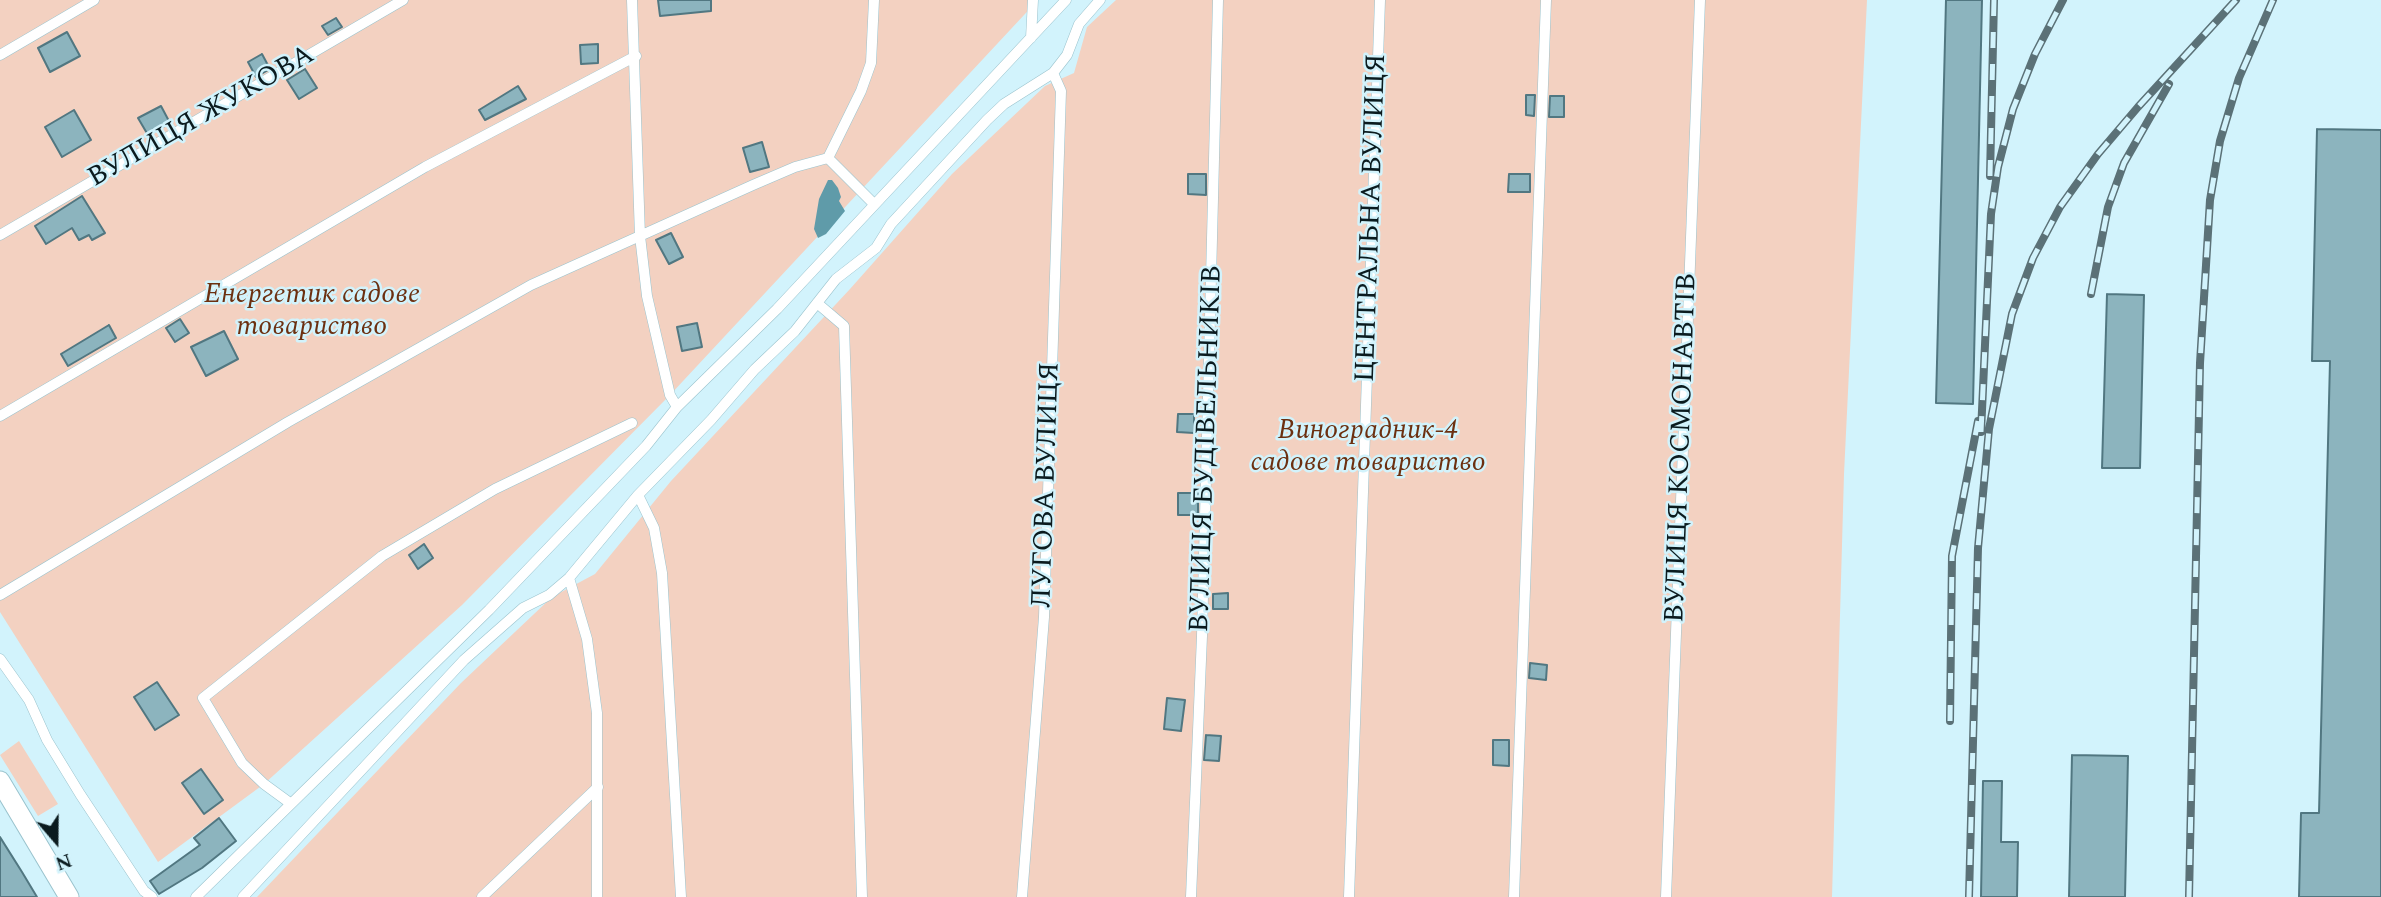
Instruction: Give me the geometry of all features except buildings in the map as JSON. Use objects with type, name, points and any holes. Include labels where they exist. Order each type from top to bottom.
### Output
[{"type":"street","points":[[0,781],[69,897]]},
{"type":"lane","points":[[0,55],[94,0]]},
{"type":"lane","name":"ВУЛИЦЯ ЖУКОВА","points":[[0,235],[402,0]]},
{"type":"lane","points":[[632,0],[636,56],[640,236],[647,296],[670,395],[677,407]]},
{"type":"lane","points":[[0,595],[288,422],[531,285],[795,167],[828,158],[861,91],[871,63],[874,0]]},
{"type":"lane","points":[[1031,37],[1033,0]]},
{"type":"lane","points":[[197,897],[290,803],[393,708],[489,610],[646,446],[677,407],[777,309],[1066,0]]},
{"type":"lane","points":[[243,897],[464,660],[523,608],[549,596],[569,578],[638,495],[711,420],[755,369],[795,331],[836,279],[876,248],[891,224],[987,120],[1004,104],[1053,74],[1067,55],[1079,24],[1100,0]]},
{"type":"lane","name":"ВУЛИЦЯ БУДІВЕЛЬНИКІВ","points":[[1191,897],[1202,636],[1218,0]]},
{"type":"lane","name":"ЦЕНТРАЛЬНА ВУЛИЦЯ","points":[[1349,897],[1380,0]]},
{"type":"lane","points":[[1514,897],[1546,0]]},
{"type":"lane","name":"ВУЛИЦЯ КОСМОНАВТІВ","points":[[1666,897],[1700,0]]},
{"type":"lane","points":[[0,416],[425,167],[636,56]]},
{"type":"lane","name":"ЛУГОВА ВУЛИЦЯ","points":[[1022,897],[1044,617],[1061,91],[1053,74]]},
{"type":"lane","points":[[828,158],[874,204]]},
{"type":"lane","points":[[817,303],[844,326],[862,897]]},
{"type":"lane","points":[[290,803],[242,763],[204,698],[382,555],[495,489],[632,423]]},
{"type":"lane","points":[[638,495],[654,528],[662,572],[681,897]]},
{"type":"lane","points":[[569,578],[587,639],[593,676],[598,787],[597,897]]},
{"type":"lane","points":[[0,659],[29,700],[47,740],[80,794],[144,891],[152,897]]},
{"type":"lane","points":[[482,897],[519,858],[598,787]]},
{"type":"green space","name":"Енергетик садове товариство","points":[[0,0],[1038,0],[670,395],[462,605],[264,784],[158,862],[0,612]]},
{"type":"green space","name":"Виноградник-4 садове товариство","points":[[1116,0],[1867,0],[1844,474],[1832,897],[257,897],[461,683],[552,597],[595,574],[671,481],[850,289],[952,174],[1045,86],[1074,73],[1087,27]]},
{"type":"green space","points":[[19,741],[58,804],[38,816],[0,755]]},
{"type":"water","points":[[828,180],[832,180],[838,188],[841,197],[839,201],[845,211],[826,234],[818,238],[814,229],[819,199]]},
{"type":"railway","points":[[1990,176],[1994,0]]},
{"type":"railway","points":[[1981,432],[1991,214],[1998,167],[2013,109],[2035,54],[2063,0]]},
{"type":"railway","points":[[1969,897],[1978,548],[1989,429],[2012,314],[2033,258],[2060,207],[2098,154],[2236,0]]},
{"type":"railway","points":[[2189,897],[2200,363],[2210,200],[2220,141],[2239,78],[2273,0]]},
{"type":"railway","points":[[2091,294],[2108,207],[2124,163],[2169,84]]},
{"type":"railway","points":[[1950,721],[1952,556],[1978,421]]}]
